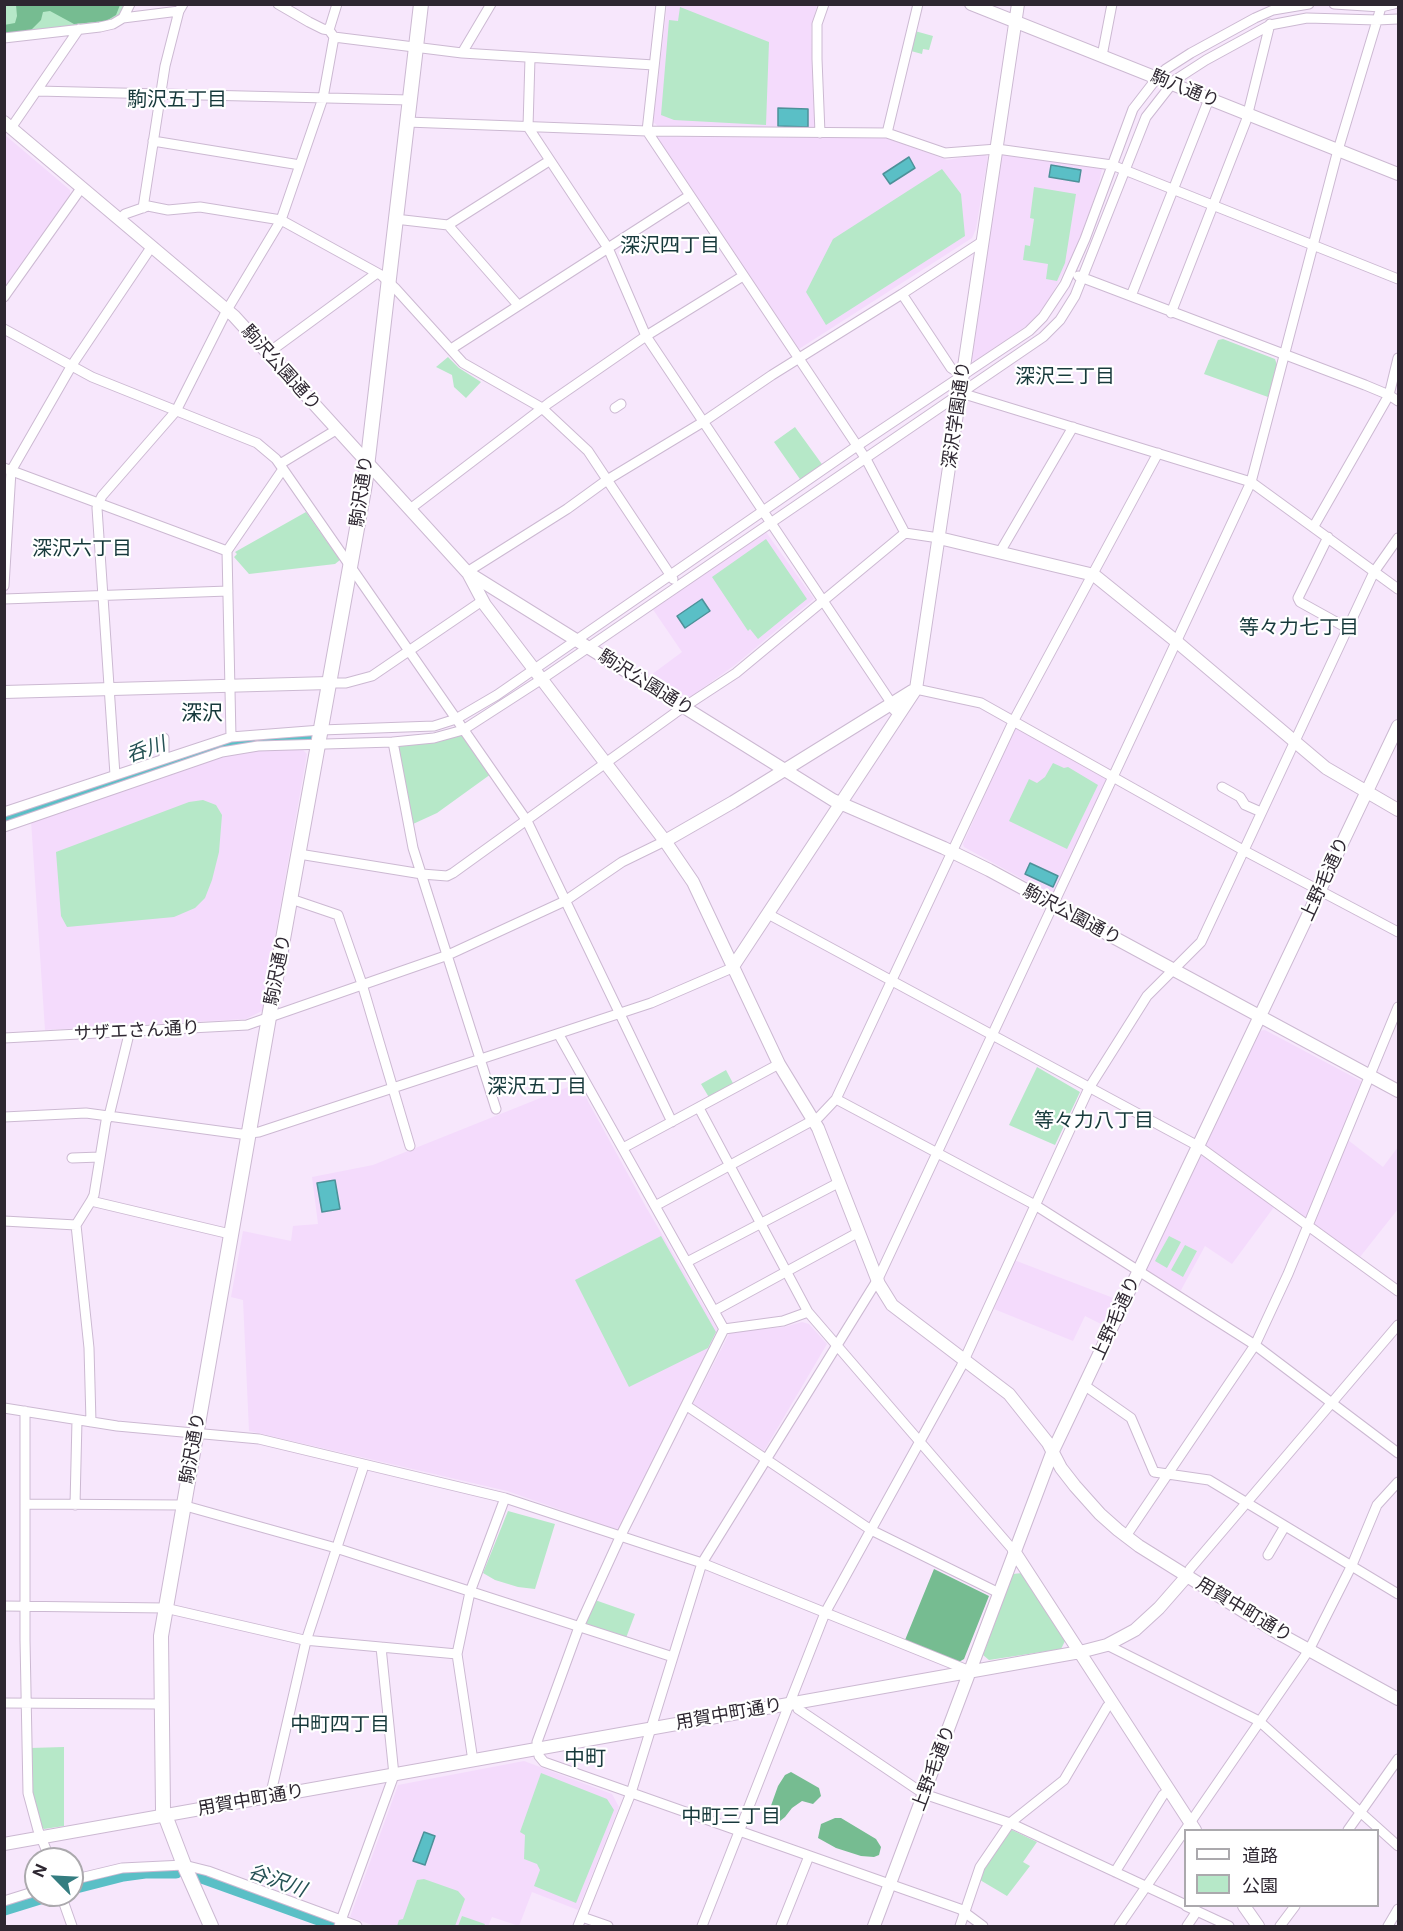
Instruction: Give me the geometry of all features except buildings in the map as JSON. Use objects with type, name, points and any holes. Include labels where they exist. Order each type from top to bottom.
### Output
[{"type":"main road","name":"駒沢通り","points":[[212,1926],[164,1814],[161,1636],[182,1505],[250,1134],[367,464],[421,4]]},
{"type":"street","points":[[123,18],[130,4]]},
{"type":"street","points":[[278,4],[332,33],[462,53],[654,65]]},
{"type":"street","points":[[115,776],[97,508],[102,496],[176,411],[227,310],[281,220],[323,98],[337,4]]},
{"type":"street","points":[[462,53],[491,4]]},
{"type":"street","points":[[661,4],[647,131],[866,459],[905,533]]},
{"type":"street","points":[[820,133],[817,24],[824,4]]},
{"type":"street","points":[[887,133],[918,4]]},
{"type":"street","name":"駒八通り","points":[[971,4],[1398,174]]},
{"type":"street","name":"深沢学園通り","points":[[732,968],[916,689],[1018,4]]},
{"type":"street","points":[[1102,56],[1112,4]]},
{"type":"street","points":[[4,827],[222,752],[320,737],[434,726],[456,719],[497,695],[1029,330],[1043,317],[1065,284],[1133,109],[1157,78],[1166,69],[1191,53],[1274,8],[1309,4]]},
{"type":"street","points":[[1334,4],[1382,6],[1394,4]]},
{"type":"street","points":[[578,1926],[631,1793],[702,1563],[878,1279],[1251,482],[1338,150],[1382,6]]},
{"type":"street","points":[[4,38],[79,30],[113,24],[123,18],[181,8],[165,66],[143,208]]},
{"type":"street","points":[[1171,312],[1248,114],[1274,8]]},
{"type":"street","points":[[4,812],[231,736],[320,737],[393,742],[434,738],[463,730],[542,679],[1043,337],[1060,320],[1075,296],[1146,117],[1170,84],[1206,60],[1270,25],[1307,18],[1398,19]]},
{"type":"street","points":[[8,125],[37,91],[79,30]]},
{"type":"street","points":[[530,58],[528,128],[608,248],[646,336],[891,703],[897,718]]},
{"type":"street","points":[[37,91],[410,100]]},
{"type":"street","points":[[1131,296],[1209,99]]},
{"type":"street","points":[[407,122],[647,131],[887,133],[945,153],[997,149],[1112,165],[1398,279]]},
{"type":"street","name":"駒沢公園通り","points":[[8,125],[227,310],[467,572],[840,804],[952,852],[1398,1090]]},
{"type":"street","points":[[153,141],[300,165]]},
{"type":"street","points":[[395,219],[448,225],[549,161]]},
{"type":"street","points":[[4,297],[82,187]]},
{"type":"street","points":[[451,349],[689,196]]},
{"type":"street","points":[[120,219],[125,214],[148,206],[168,210],[200,207],[281,220],[377,273],[389,282],[463,363],[542,408],[588,451],[678,586]]},
{"type":"street","points":[[448,225],[518,305]]},
{"type":"street","points":[[983,241],[703,422],[607,480],[567,509],[467,572],[482,601],[665,841],[693,882],[779,1064],[814,1120],[886,1297],[895,1308],[1000,1386],[1017,1402],[1048,1443],[1068,1477],[1089,1503],[1126,1536],[1187,1576],[1190,1569],[1398,1325]]},
{"type":"street","points":[[4,586],[8,469],[72,365],[152,246]]},
{"type":"street","points":[[268,353],[377,273]]},
{"type":"street","points":[[1070,273],[1389,395],[1398,401]]},
{"type":"street","points":[[410,509],[542,408],[646,336],[742,276]]},
{"type":"street","points":[[902,294],[951,368],[963,376]]},
{"type":"street","points":[[4,329],[92,377],[257,443],[282,466],[527,821],[672,1122]]},
{"type":"street","points":[[1314,526],[1389,395],[1398,358]]},
{"type":"street","points":[[961,393],[1251,482],[1398,589]]},
{"type":"street","points":[[1000,552],[1073,427]]},
{"type":"street","points":[[231,736],[227,551],[282,466],[336,430]]},
{"type":"street","points":[[655,1206],[814,1120],[836,1099],[1014,720],[1158,453]]},
{"type":"street","points":[[8,469],[227,551]]},
{"type":"street","points":[[299,854],[422,874],[447,876],[453,873],[736,673],[905,533],[939,538],[1094,575],[1326,768],[1398,810]]},
{"type":"street","points":[[1328,537],[1298,598],[1300,602],[1347,628]]},
{"type":"street","points":[[702,1926],[739,1830],[793,1702],[825,1613],[964,1360],[1089,1088],[1147,996],[1201,942],[1374,572],[1398,538]]},
{"type":"street","points":[[4,599],[228,591]]},
{"type":"street","points":[[4,692],[346,683],[372,676],[482,601]]},
{"type":"street","points":[[665,841],[733,802],[916,689],[981,703],[1243,850],[1398,932]]},
{"type":"street","name":"上野毛通り","points":[[874,1926],[1052,1453],[1398,726]]},
{"type":"street","points":[[164,738],[164,759]]},
{"type":"street","points":[[393,742],[413,848],[496,1109]]},
{"type":"street","points":[[1222,788],[1240,797],[1245,805],[1261,812]]},
{"type":"street","name":"サザエさん通り","points":[[4,1038],[247,1025],[448,955],[565,901],[622,862],[665,841]]},
{"type":"street","points":[[291,899],[339,915],[410,1146]]},
{"type":"street","points":[[768,914],[1198,1146],[1398,1291]]},
{"type":"street","points":[[4,1117],[86,1113],[250,1134],[620,1014],[732,968]]},
{"type":"street","points":[[1126,1536],[1254,1345],[1288,1274],[1398,1006]]},
{"type":"street","points":[[91,1422],[88,1348],[76,1225],[94,1195],[106,1121],[130,1030]]},
{"type":"street","points":[[559,1035],[724,1329]]},
{"type":"street","points":[[623,1148],[779,1064]]},
{"type":"street","points":[[836,1099],[1035,1205],[1254,1345],[1398,1453]]},
{"type":"street","points":[[699,1108],[808,1312],[1014,1551],[1193,1826],[1259,1721],[1309,1650],[1352,1565],[1377,1505],[1398,1482]]},
{"type":"street","points":[[72,1158],[100,1157]]},
{"type":"street","points":[[687,1262],[840,1182]]},
{"type":"street","points":[[91,1201],[230,1234]]},
{"type":"street","points":[[4,1221],[76,1225]]},
{"type":"street","points":[[714,1311],[859,1232]]},
{"type":"street","points":[[724,1329],[783,1321],[808,1312]]},
{"type":"street","points":[[724,1329],[621,1535],[579,1627],[539,1735],[537,1749],[544,1762],[965,1912],[983,1926]]},
{"type":"street","points":[[1084,1385],[1131,1418],[1154,1472],[1209,1480],[1398,1594]]},
{"type":"street","points":[[687,1406],[871,1530],[999,1593]]},
{"type":"street","points":[[4,1408],[117,1426],[259,1439],[505,1498],[702,1563],[970,1671]]},
{"type":"street","points":[[25,1411],[28,1793],[45,1847]]},
{"type":"street","points":[[75,1505],[77,1420]]},
{"type":"street","points":[[270,1797],[306,1641],[364,1465]]},
{"type":"street","points":[[473,1761],[457,1654],[470,1592],[505,1498]]},
{"type":"street","points":[[25,1504],[182,1505],[336,1548],[673,1657]]},
{"type":"street","points":[[1268,1555],[1285,1526]]},
{"type":"street","name":"用賀中町通り","points":[[4,1844],[40,1834],[270,1797],[1080,1652],[1107,1645],[1148,1620],[1187,1576],[1309,1650],[1398,1699]]},
{"type":"street","points":[[4,1606],[165,1608],[306,1641],[457,1654]]},
{"type":"street","points":[[1107,1645],[1259,1721],[1398,1846]]},
{"type":"street","points":[[340,1923],[394,1775],[381,1647]]},
{"type":"street","points":[[793,1702],[798,1709],[924,1794],[1010,1823],[1184,1904]]},
{"type":"street","points":[[960,1926],[980,1867],[1010,1823],[1064,1780],[1112,1702]]},
{"type":"street","points":[[4,1703],[161,1704]]},
{"type":"street","points":[[1349,1829],[1398,1759]]},
{"type":"street","points":[[1115,1872],[1163,1795],[1169,1791]]},
{"type":"street","points":[[1119,1926],[1184,1838]]},
{"type":"street","points":[[781,1926],[808,1856]]},
{"type":"street","points":[[84,1878],[122,1868],[184,1864],[216,1874],[340,1923],[357,1926]]},
{"type":"street","points":[[4,1901],[24,1895]]},
{"type":"street","points":[[66,1907],[72,1926]]},
{"type":"street","points":[[1190,1907],[1229,1926]]},
{"type":"street","points":[[1246,1907],[1256,1925]]},
{"type":"street","points":[[1280,1926],[1294,1907]]},
{"type":"street","points":[[1388,1926],[1398,1909]]},
{"type":"street","points":[[1187,1926],[1197,1911]]},
{"type":"street","points":[[582,1917],[608,1926]]},
{"type":"shaded area","points":[[667,5],[817,5],[811,28],[815,126],[811,130],[659,127],[653,122]]},
{"type":"shaded area","points":[[5,135],[70,190],[70,195],[5,289]]},
{"type":"shaded area","points":[[656,137],[887,138],[947,160],[984,154],[988,157],[976,229],[972,238],[799,349]]},
{"type":"shaded area","points":[[1006,154],[1102,169],[1098,188],[1077,247],[1048,302],[1032,322],[973,363],[1001,156]]},
{"type":"shaded area","points":[[766,532],[814,599],[735,665],[689,698],[651,675],[682,652],[652,608]]},
{"type":"shaded area","points":[[1014,729],[1018,729],[1107,780],[1056,892],[1050,894],[964,847],[963,844]]},
{"type":"shaded area","points":[[245,750],[303,750],[307,754],[262,1011],[246,1019],[45,1030],[31,821],[223,755]]},
{"type":"shaded area","points":[[1265,1030],[1361,1081],[1362,1086],[1305,1220],[1203,1146],[1259,1031]]},
{"type":"shaded area","points":[[578,1083],[646,1207],[719,1332],[621,1529],[618,1530],[507,1491],[249,1431],[243,1300],[231,1297],[243,1231],[291,1241],[293,1226],[318,1224],[312,1177],[373,1165]]},
{"type":"shaded area","points":[[1348,1140],[1383,1167],[1398,1147],[1398,1209],[1360,1257],[1312,1225]]},
{"type":"shaded area","points":[[1201,1154],[1274,1207],[1232,1264],[1205,1246],[1180,1292],[1147,1272],[1146,1269]]},
{"type":"shaded area","points":[[1014,1260],[1116,1299],[1103,1325],[1085,1316],[1073,1341],[994,1309]]},
{"type":"shaded area","points":[[802,1322],[809,1324],[827,1344],[764,1451],[693,1404],[730,1332],[784,1327]]},
{"type":"shaded area","points":[[524,1761],[612,1794],[619,1807],[578,1910],[532,1892],[519,1926],[492,1917],[488,1926],[375,1926],[350,1917],[398,1785]]},
{"type":"green space","points":[[4,5],[126,5],[120,15],[108,23],[5,35]]},
{"type":"green space","points":[[16,5],[120,5],[116,15],[106,21],[74,24],[50,11],[43,12],[41,20],[28,33],[5,36],[4,25],[15,23]]},
{"type":"green space","points":[[680,7],[769,42],[766,125],[674,120],[661,115],[669,20],[678,21]]},
{"type":"green space","points":[[915,31],[933,36],[929,50],[923,49],[922,54],[911,51]]},
{"type":"green space","points":[[942,169],[961,194],[965,236],[826,325],[806,292],[833,239]]},
{"type":"green space","points":[[1034,187],[1076,194],[1065,263],[1057,281],[1046,279],[1048,264],[1023,260],[1025,245],[1030,246],[1034,219],[1030,218]]},
{"type":"green space","points":[[1223,339],[1275,359],[1277,365],[1268,397],[1204,374],[1218,340]]},
{"type":"green space","points":[[448,357],[459,368],[481,382],[466,398],[454,387],[452,375],[436,367]]},
{"type":"green space","points":[[795,427],[824,467],[802,482],[774,442]]},
{"type":"green space","points":[[306,512],[340,560],[335,564],[249,574],[234,557],[237,554],[235,552]]},
{"type":"green space","points":[[766,539],[807,599],[758,639],[750,629],[748,631],[712,577]]},
{"type":"green space","points":[[300,734],[300,741],[260,743],[5,824],[4,817],[182,755],[232,740]]},
{"type":"green space","points":[[462,735],[491,774],[437,813],[413,824],[397,747]]},
{"type":"green space","points":[[1053,763],[1064,768],[1068,767],[1098,785],[1067,849],[1009,821],[1029,779],[1037,783],[1045,777]]},
{"type":"green space","points":[[203,800],[216,805],[222,815],[219,852],[212,880],[205,898],[195,908],[174,917],[67,927],[61,916],[56,852],[189,802]]},
{"type":"green space","points":[[1037,1067],[1080,1092],[1055,1145],[1009,1125]]},
{"type":"green space","points":[[726,1070],[735,1087],[710,1099],[701,1084]]},
{"type":"green space","points":[[661,1236],[716,1332],[708,1348],[629,1387],[575,1280]]},
{"type":"green space","points":[[1169,1236],[1181,1242],[1167,1268],[1155,1261]]},
{"type":"green space","points":[[1185,1245],[1197,1251],[1183,1277],[1171,1270]]},
{"type":"green space","points":[[508,1511],[555,1524],[535,1589],[495,1580],[483,1573]]},
{"type":"green space","points":[[934,1569],[989,1596],[964,1659],[959,1662],[905,1640]]},
{"type":"green space","points":[[1022,1573],[1065,1641],[1061,1649],[989,1660],[983,1655],[1013,1574]]},
{"type":"green space","points":[[595,1600],[635,1614],[626,1638],[585,1624]]},
{"type":"green space","points":[[64,1747],[64,1826],[44,1829],[41,1827],[31,1792],[30,1748]]},
{"type":"green space","points":[[791,1772],[819,1788],[821,1796],[813,1804],[802,1801],[780,1821],[771,1820],[768,1814],[778,1786],[785,1775]]},
{"type":"green space","points":[[541,1773],[607,1799],[614,1810],[576,1903],[534,1886],[540,1870],[537,1864],[524,1859],[525,1835],[520,1832]]},
{"type":"green space","points":[[841,1818],[876,1839],[881,1847],[879,1855],[861,1856],[836,1848],[818,1838],[821,1824]]},
{"type":"green space","points":[[1012,1830],[1037,1842],[1023,1862],[1030,1866],[1007,1896],[980,1880],[983,1869],[1008,1831]]},
{"type":"green space","points":[[424,1879],[458,1891],[465,1899],[455,1926],[397,1926],[399,1920],[403,1919],[417,1880]]},
{"type":"green space","points":[[462,1916],[485,1924],[484,1926],[458,1926]]},
{"type":"water","points":[[778,108],[808,109],[808,127],[778,126]]},
{"type":"water","points":[[909,157],[915,168],[890,184],[883,174]]},
{"type":"water","points":[[1051,165],[1081,170],[1079,182],[1049,177]]},
{"type":"water","points":[[702,599],[710,611],[685,628],[677,616]]},
{"type":"water","points":[[1030,863],[1058,876],[1053,887],[1025,874]]},
{"type":"water","points":[[335,1180],[340,1209],[322,1212],[317,1183]]},
{"type":"water","points":[[424,1832],[435,1836],[425,1865],[413,1861]]},
{"type":"waterway","name":"呑川","points":[[4,820],[176,760],[224,746],[261,739],[305,737]]},
{"type":"waterway","name":"谷沢川","points":[[84,1884],[123,1874],[176,1871]]},
{"type":"waterway","name":"谷沢川","points":[[199,1875],[341,1926]]},
{"type":"waterway","name":"谷沢川","points":[[4,1908],[24,1902]]},
{"type":"district","name":"駒沢五丁目","points":[[177,100]]},
{"type":"district","name":"深沢四丁目","points":[[670,246]]},
{"type":"district","name":"深沢三丁目","points":[[1065,377]]},
{"type":"district","name":"深沢六丁目","points":[[82,549]]},
{"type":"district","name":"等々力七丁目","points":[[1299,628]]},
{"type":"district","name":"深沢","points":[[202,714]]},
{"type":"district","name":"深沢五丁目","points":[[537,1087]]},
{"type":"district","name":"等々力八丁目","points":[[1094,1121]]},
{"type":"district","name":"中町四丁目","points":[[340,1725]]},
{"type":"district","name":"中町","points":[[585,1759]]},
{"type":"district","name":"中町三丁目","points":[[731,1817]]}]
